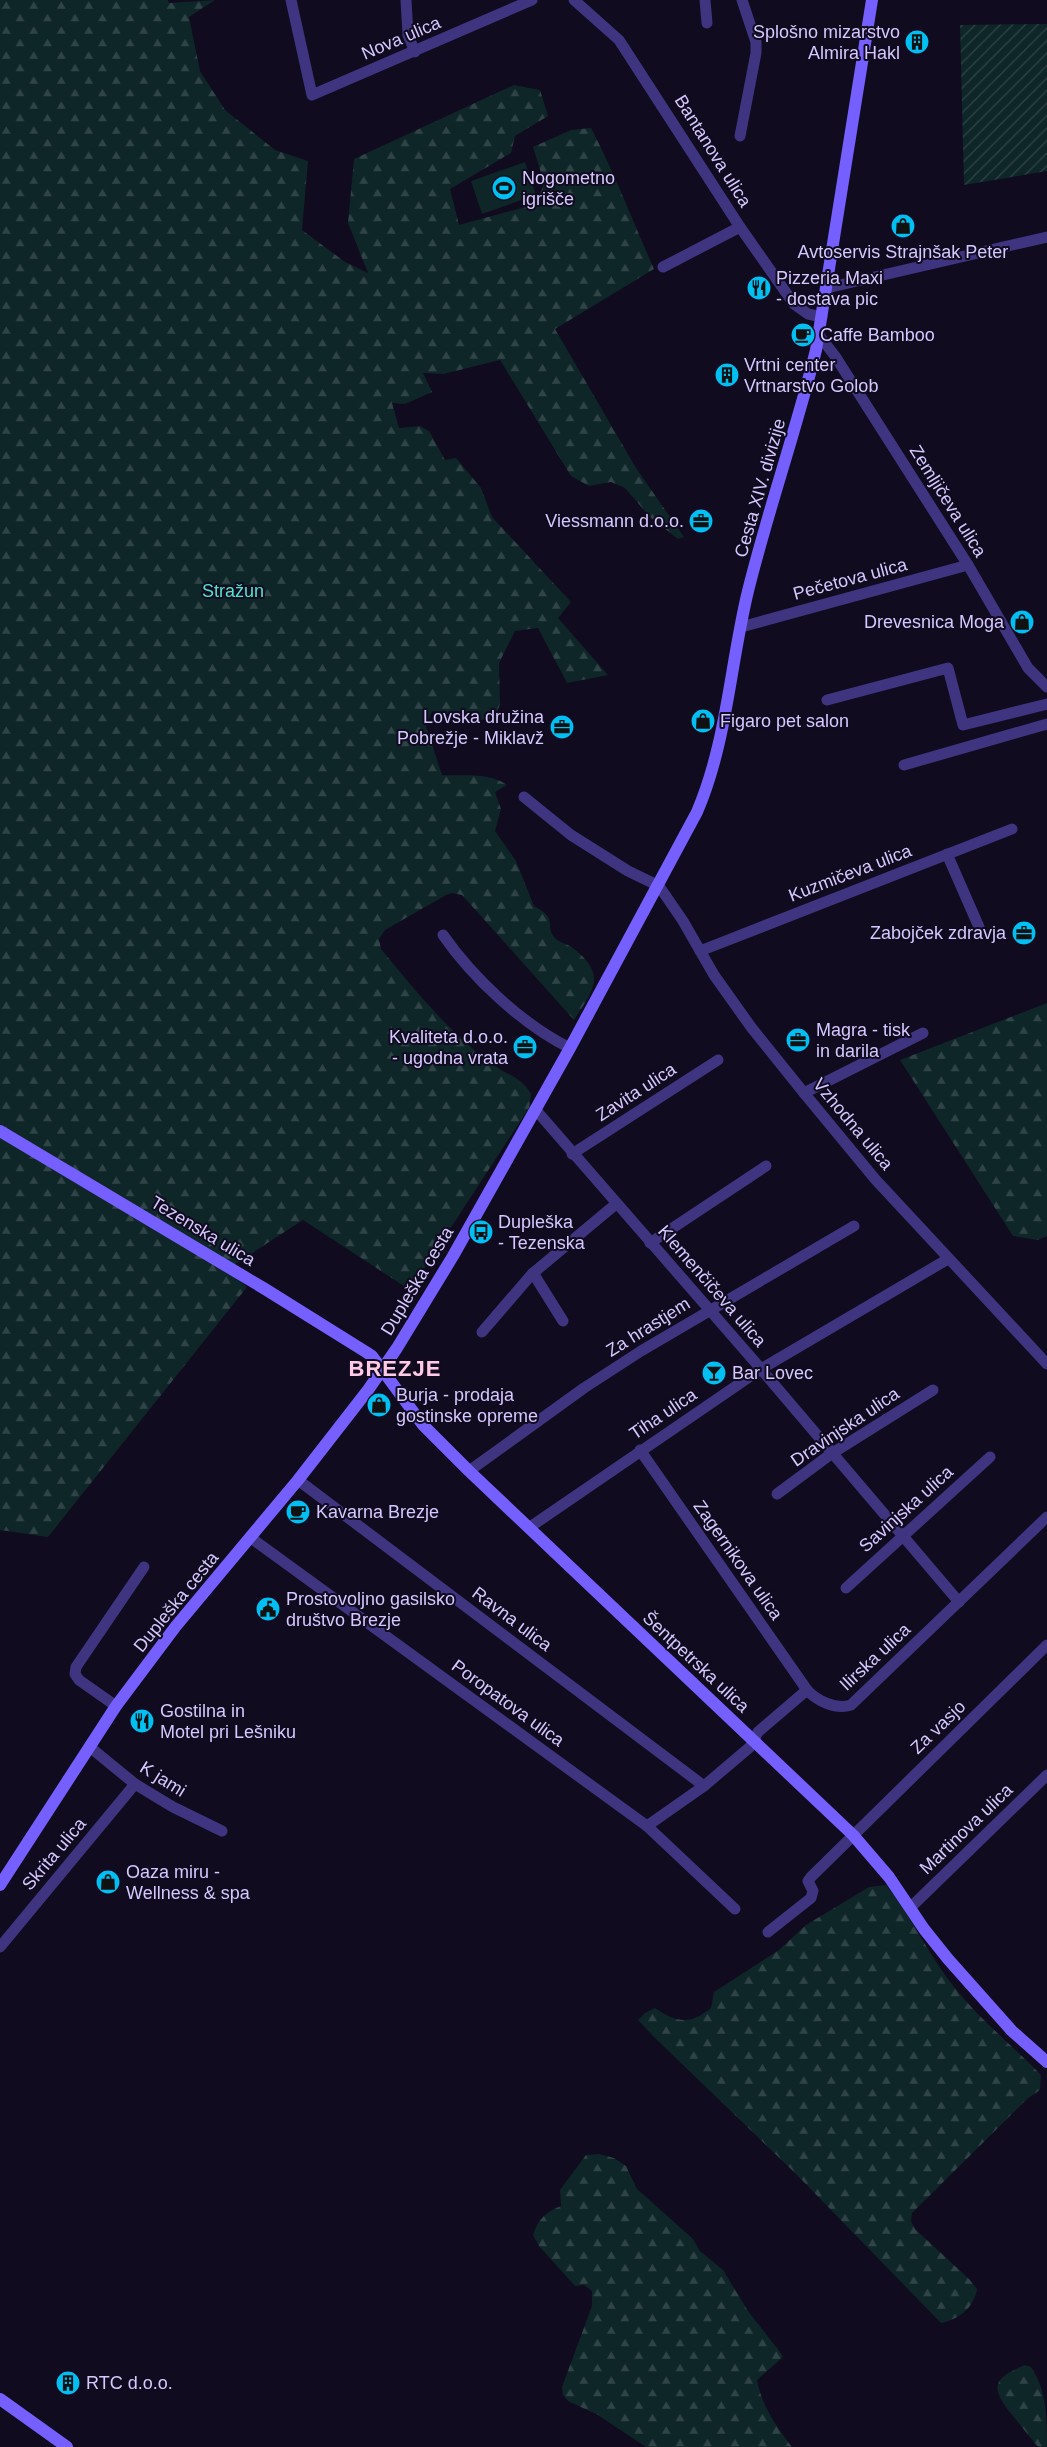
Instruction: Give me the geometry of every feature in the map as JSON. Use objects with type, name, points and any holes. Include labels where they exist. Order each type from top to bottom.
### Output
[{"type":"street","name":"Nova ulica","points":[[291,0],[312,95],[415,52],[516,3],[532,0]]},
{"type":"street","points":[[406,0],[408,35],[415,52]]},
{"type":"street","name":"Bantanova ulica","points":[[574,0],[620,40],[740,226],[794,304],[808,314],[822,317]]},
{"type":"street","points":[[705,0],[707,23]]},
{"type":"street","points":[[740,136],[756,53],[756,42],[742,0]]},
{"type":"street","name":"Cesta XIV. divizije","points":[[659,886],[697,812],[711,776],[723,725],[741,626],[761,545],[804,403],[827,288],[872,0]]},
{"type":"street","points":[[664,267],[740,226]]},
{"type":"street","points":[[827,288],[1047,237]]},
{"type":"street","name":"Zemljičeva ulica","points":[[818,334],[836,356],[968,565],[1028,668],[1047,687]]},
{"type":"street","name":"Pečetova ulica","points":[[741,626],[968,565]]},
{"type":"street","points":[[827,700],[948,668],[963,725],[1047,704]]},
{"type":"street","points":[[904,765],[1047,724]]},
{"type":"street","points":[[524,797],[571,835],[628,871],[659,886]]},
{"type":"street","name":"Kuzmičeva ulica","points":[[700,951],[1012,829]]},
{"type":"street","points":[[947,854],[979,927]]},
{"type":"street","name":"Vzhodna ulica","points":[[659,886],[729,997],[804,1093],[876,1179],[948,1259],[1042,1351],[1047,1364]]},
{"type":"street","name":"Dupleška cesta","points":[[0,1885],[91,1748],[116,1706],[176,1626],[298,1480],[368,1390],[382,1369],[453,1256],[659,886]]},
{"type":"street","points":[[443,936],[455,953],[507,1004],[531,1024],[570,1048]]},
{"type":"street","points":[[804,1093],[923,1034]]},
{"type":"street","name":"Zavita ulica","points":[[572,1154],[718,1060]]},
{"type":"street","name":"Klemenčičeva ulica","points":[[535,1109],[572,1154],[761,1369],[831,1454],[959,1602]]},
{"type":"street","name":"Tezenska ulica","points":[[0,1131],[265,1289],[366,1352],[382,1369]]},
{"type":"street","points":[[650,1243],[766,1166]]},
{"type":"street","points":[[482,1332],[533,1273],[616,1204]]},
{"type":"street","name":"Za hrastjem","points":[[469,1471],[584,1388],[709,1310],[854,1226]]},
{"type":"street","name":"Tiha ulica","points":[[530,1527],[761,1369],[948,1259]]},
{"type":"street","points":[[533,1273],[563,1321]]},
{"type":"street","name":"Šentpetrska ulica","points":[[382,1369],[423,1425],[469,1471],[853,1835],[890,1877],[936,1944],[975,1991],[1012,2031],[1047,2062]]},
{"type":"street","name":"Dravinjska ulica","points":[[777,1494],[831,1454],[933,1390]]},
{"type":"street","name":"Zagernikova ulica","points":[[640,1450],[807,1690]]},
{"type":"street","name":"Savinjska ulica","points":[[846,1588],[990,1456]]},
{"type":"street","name":"Ravna ulica","points":[[298,1480],[704,1786]]},
{"type":"street","name":"Ilirska ulica","points":[[807,1690],[815,1699],[839,1706],[851,1705],[1047,1516]]},
{"type":"street","name":"Poropatova ulica","points":[[251,1538],[647,1826],[734,1909]]},
{"type":"street","points":[[116,1706],[79,1680],[75,1674],[76,1668],[144,1567]]},
{"type":"street","name":"Za vasjo","points":[[768,1932],[811,1898],[813,1891],[808,1881],[1047,1645]]},
{"type":"street","points":[[647,1826],[704,1786],[750,1747],[758,1732],[807,1690]]},
{"type":"street","name":"K jami","points":[[91,1748],[135,1784],[173,1807],[222,1831]]},
{"type":"street","name":"Martinova ulica","points":[[910,1908],[1047,1775]]},
{"type":"street","name":"Skrita ulica","points":[[0,1947],[135,1784]]},
{"type":"street","points":[[0,2399],[67,2447]]},
{"type":"green space","name":"Stražun","points":[[0,0],[168,0],[169,3],[215,0],[189,17],[200,71],[225,110],[275,150],[308,161],[302,230],[345,262],[368,273],[348,223],[354,159],[514,85],[540,90],[548,116],[515,136],[511,153],[450,189],[459,225],[536,204],[544,183],[533,147],[571,130],[591,128],[616,180],[654,269],[555,329],[636,468],[684,537],[678,539],[650,517],[625,488],[611,482],[589,486],[571,476],[500,360],[443,374],[423,373],[432,392],[405,404],[392,403],[399,428],[420,426],[429,431],[445,460],[456,458],[481,488],[492,517],[571,602],[558,618],[608,675],[567,683],[538,628],[515,631],[499,663],[500,704],[495,718],[480,720],[432,711],[426,726],[442,775],[484,776],[507,785],[495,792],[501,809],[495,831],[516,861],[534,906],[547,915],[552,935],[569,945],[584,958],[594,974],[594,982],[587,999],[574,1020],[462,895],[452,893],[446,895],[385,930],[379,939],[381,949],[432,1009],[459,1036],[489,1062],[517,1079],[527,1088],[531,1094],[529,1108],[410,1290],[303,1220],[226,1270],[247,1287],[48,1537],[0,1530]]},
{"type":"green space","points":[[1047,24],[1047,171],[964,185],[960,25]]},
{"type":"green space","name":"Nogometno igrišče","points":[[525,162],[536,195],[482,214],[471,181]]},
{"type":"green space","points":[[1047,1003],[1047,1236],[1038,1240],[1013,1236],[900,1060]]},
{"type":"green space","points":[[886,1885],[959,1993],[1041,2075],[1040,2090],[1027,2099],[912,2213],[911,2221],[915,2229],[969,2279],[977,2289],[973,2302],[965,2312],[954,2319],[941,2323],[795,2173],[638,2020],[645,2013],[655,2008],[677,2019],[683,2020],[696,2017],[711,2008],[714,1992],[779,1950],[806,1925],[869,1887]]},
{"type":"green space","points":[[599,2154],[614,2158],[626,2166],[637,2189],[693,2239],[700,2251],[723,2270],[748,2311],[780,2352],[783,2357],[757,2380],[762,2398],[770,2415],[792,2447],[646,2447],[598,2415],[568,2401],[563,2395],[562,2387],[592,2306],[592,2291],[584,2285],[575,2286],[539,2246],[533,2235],[543,2217],[561,2206],[560,2190],[586,2155]]},
{"type":"green space","points":[[1025,2365],[1031,2367],[1043,2395],[1047,2447],[1038,2447],[1006,2407],[998,2392],[1000,2380],[1005,2375]]},
{"type":"place","name":"Splošno mizarstvo Almira Hakl","points":[[917,42]]},
{"type":"place","name":"Nogometno igrišče","points":[[504,188]]},
{"type":"place","name":"Avtoservis Strajnšak Peter","points":[[903,226]]},
{"type":"place","name":"Pizzeria Maxi - dostava pic","points":[[759,288]]},
{"type":"place","name":"Caffe Bamboo","points":[[803,335]]},
{"type":"place","name":"Vrtni center Vrtnarstvo Golob","points":[[727,375]]},
{"type":"place","name":"Viessmann d.o.o.","points":[[701,521]]},
{"type":"place","name":"Drevesnica Moga","points":[[1022,622]]},
{"type":"place","name":"Figaro pet salon","points":[[703,721]]},
{"type":"place","name":"Lovska družina Pobrežje - Miklavž","points":[[562,727]]},
{"type":"place","name":"Zabojček zdravja","points":[[1024,933]]},
{"type":"place","name":"Magra - tisk in darila","points":[[798,1040]]},
{"type":"place","name":"Kvaliteta d.o.o. - ugodna vrata","points":[[525,1047]]},
{"type":"place","name":"Dupleška - Tezenska","points":[[481,1232]]},
{"type":"place","name":"Bar Lovec","points":[[714,1373]]},
{"type":"place","name":"Burja - prodaja gostinske opreme","points":[[379,1405]]},
{"type":"place","name":"Kavarna Brezje","points":[[298,1512]]},
{"type":"place","name":"Prostovoljno gasilsko društvo Brezje","points":[[268,1609]]},
{"type":"place","name":"Gostilna in Motel pri Lešniku","points":[[142,1721]]},
{"type":"place","name":"Oaza miru - Wellness & spa","points":[[108,1882]]},
{"type":"place","name":"RTC d.o.o.","points":[[68,2383]]},
{"type":"district","name":"BREZJE","points":[[395,1368]]}]
